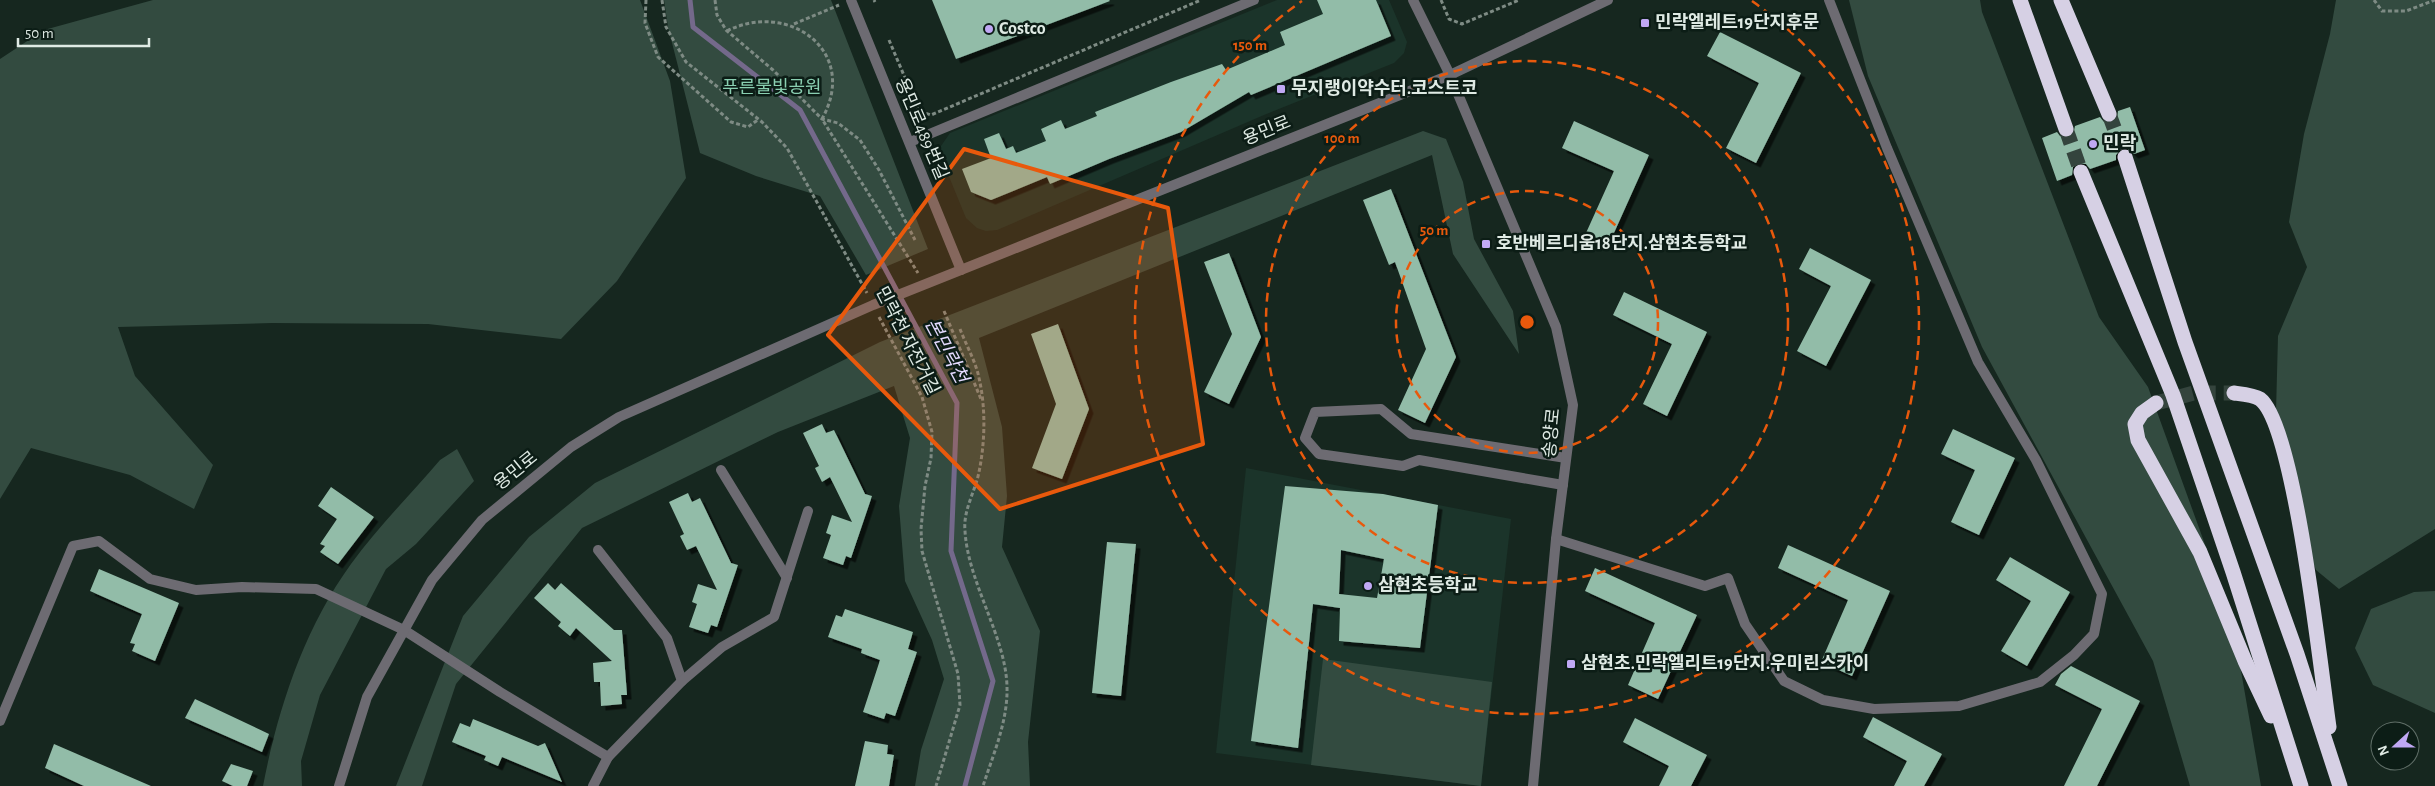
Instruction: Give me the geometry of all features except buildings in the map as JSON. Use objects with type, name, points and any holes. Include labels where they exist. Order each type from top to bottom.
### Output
[{"type":"highway","points":[[2020,0],[2066,129]]},
{"type":"highway","points":[[2061,0],[2109,114]]},
{"type":"highway","points":[[2125,157],[2186,342],[2297,654],[2340,786]]},
{"type":"highway","points":[[2081,172],[2173,395],[2233,572],[2299,780]]},
{"type":"highway","points":[[2234,393],[2260,399],[2271,413],[2289,464],[2334,766]]},
{"type":"highway","points":[[2156,403],[2142,413],[2135,424],[2138,440],[2200,552],[2245,662],[2299,780]]},
{"type":"street","name":"용민로489번길","points":[[851,0],[962,270]]},
{"type":"street","points":[[910,142],[1254,0]]},
{"type":"street","points":[[1413,0],[1450,75]]},
{"type":"street","name":"용민로","points":[[338,786],[366,697],[432,580],[482,520],[571,447],[619,417],[847,316],[1450,75],[1608,0]]},
{"type":"street","points":[[1556,539],[1705,586],[1728,578],[1745,624],[1784,681],[1823,700],[1874,709],[1958,706],[2040,682],[2074,655],[2094,634],[2102,594],[2036,460],[1978,362],[1891,157],[1829,0]]},
{"type":"street","name":"송양로","points":[[1450,75],[1556,327],[1573,405],[1556,539],[1533,786]]},
{"type":"street","points":[[1563,485],[1419,460],[1403,466],[1319,454],[1305,438],[1314,412],[1381,409],[1411,434],[1566,458]]},
{"type":"street","points":[[721,470],[787,578]]},
{"type":"street","points":[[593,786],[608,757],[682,681],[722,647],[774,617],[808,511]]},
{"type":"street","points":[[0,720],[73,546],[99,541],[150,579],[196,590],[242,587],[316,589],[404,630],[500,692],[608,757]]},
{"type":"street","points":[[598,550],[667,638],[682,681]]},
{"type":"path","points":[[646,0],[645,23],[658,57],[731,122],[748,127],[759,119]]},
{"type":"path","name":"민락천 자전거길","points":[[662,0],[666,27],[686,62],[759,119],[787,148],[922,397],[932,432],[932,458],[925,486],[921,529],[922,551],[958,674],[960,706],[936,786]]},
{"type":"path","points":[[715,0],[717,15],[727,31],[773,70],[822,119],[925,285]]},
{"type":"path","points":[[793,24],[851,0]]},
{"type":"path","points":[[889,40],[919,111],[931,115],[1201,0]]},
{"type":"path","points":[[1441,0],[1448,18],[1462,24],[1519,0]]},
{"type":"path","points":[[2374,0],[2382,11],[2406,11],[2435,0]]},
{"type":"path","points":[[727,31],[737,25],[770,19],[793,24],[820,46],[830,59],[834,85],[830,105],[822,119]]},
{"type":"path","points":[[822,119],[838,123],[860,140],[879,170],[915,240]]},
{"type":"path","points":[[944,311],[982,402]]},
{"type":"path","points":[[960,329],[979,378],[982,402],[982,450],[978,474],[967,506],[964,530],[970,561],[1004,666],[1007,688],[1003,723],[983,786]]},
{"type":"highlighted area","points":[[964,149],[1168,208],[1203,444],[1000,509],[828,335]]},
{"type":"shaded area","points":[[1277,0],[1389,0],[1407,42],[1404,53],[1394,63],[1264,115],[997,230],[986,231],[977,228],[966,218],[941,157],[941,146],[950,133]]},
{"type":"shaded area","name":"삼현초등학교","points":[[1246,468],[1511,519],[1481,786],[1216,753]]},
{"type":"green space","points":[[153,0],[640,0],[670,81],[686,178],[617,281],[561,339],[428,324],[272,323],[118,327],[135,376],[213,465],[194,509],[130,475],[31,448],[0,499],[0,59],[44,30]]},
{"type":"green space","name":"푸른물빛공원","points":[[664,0],[831,0],[928,249],[866,275],[820,196],[756,176],[700,153],[668,27]]},
{"type":"green space","points":[[1849,0],[1980,0],[1982,12],[2099,317],[2148,387],[2232,619],[2261,786],[2190,786],[2153,661],[1982,347],[1868,76]]},
{"type":"green space","points":[[2336,0],[2435,0],[2435,529],[2339,589],[2316,570],[2292,508],[2276,412],[2278,336],[2307,267],[2289,222],[2304,134],[2330,34]]},
{"type":"green space","points":[[1423,131],[1446,139],[1463,182],[1474,239],[1513,311],[1519,354],[1453,254],[1432,155],[979,338],[1002,427],[1007,496],[1002,547],[1040,631],[1028,742],[1030,786],[915,786],[921,750],[944,679],[932,640],[905,581],[899,506],[910,438],[894,386],[778,432],[582,528],[456,684],[422,786],[396,786],[463,616],[529,537],[595,483],[880,342]]},
{"type":"green space","points":[[457,449],[474,481],[416,544],[386,569],[320,695],[301,761],[302,786],[263,786],[276,728],[295,670],[306,642],[334,589],[383,524],[440,460]]},
{"type":"green space","points":[[2435,591],[2435,713],[2373,685],[2355,648],[2371,609],[2414,592]]},
{"type":"green space","points":[[1323,659],[1492,682],[1481,786],[1311,765]]},
{"type":"waterway","name":"본민락천","points":[[690,0],[693,27],[800,110],[957,403],[951,551],[993,681],[965,786]]},
{"type":"tunnel","points":[[2109,114],[2125,157]]},
{"type":"tunnel","points":[[2066,129],[2081,172]]},
{"type":"tunnel","points":[[2156,403],[2194,393],[2234,393]]},
{"type":"place","name":"민락엘레트19단지후문","points":[[1645,23]]},
{"type":"place","name":"Costco","points":[[989,29]]},
{"type":"place","name":"무지랭이약수터.코스트코","points":[[1281,89]]},
{"type":"place","name":"민락","points":[[2093,144]]},
{"type":"place","name":"호반베르디움18단지.삼현초등학교","points":[[1486,244]]},
{"type":"place","name":"삼현초등학교","points":[[1368,586]]},
{"type":"place","name":"삼현초.민락엘리트19단지.우미린스카이","points":[[1571,664]]}]
